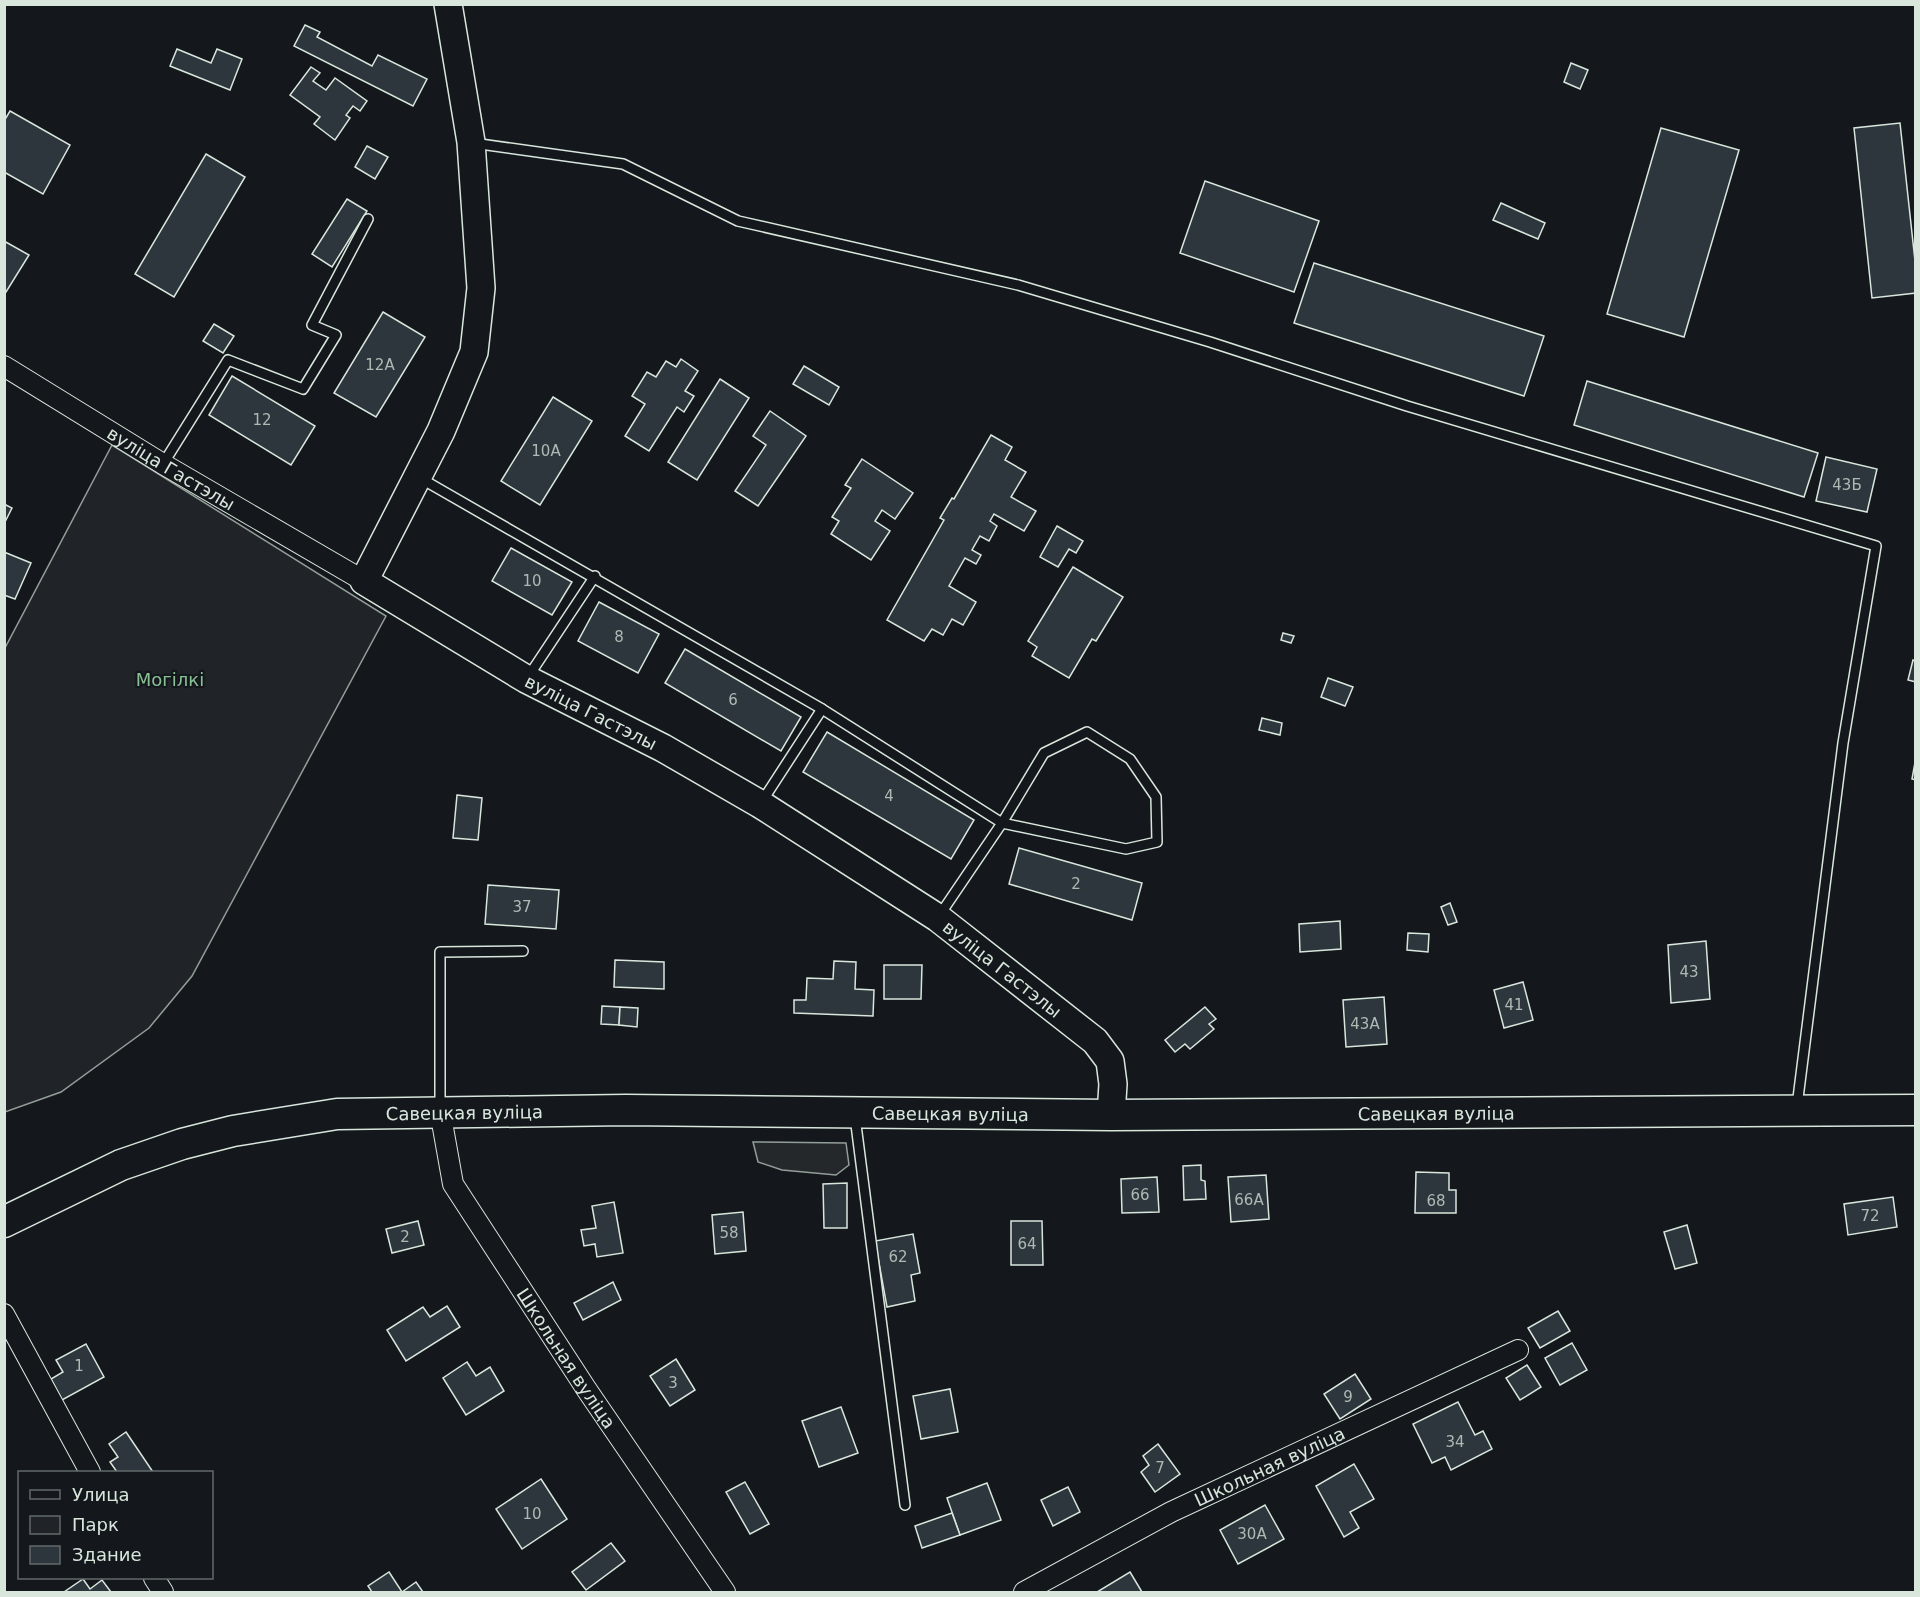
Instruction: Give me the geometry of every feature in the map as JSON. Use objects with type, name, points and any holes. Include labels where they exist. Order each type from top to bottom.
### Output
[{"type":"main road","name":"Савецкая вуліца","points":[[4,1222],[121,1165],[182,1144],[233,1131],[337,1114],[441,1111],[1111,1115],[1916,1110]]},
{"type":"street","points":[[364,581],[441,431],[474,352],[481,288],[471,142],[448,4]]},
{"type":"street","name":"вуліца Гастэлы","points":[[4,366],[163,464],[364,581],[526,680],[663,748],[760,804],[938,918],[1095,1041],[1110,1061],[1113,1084],[1111,1115]]},
{"type":"street","name":"Школьная вуліца","points":[[441,1111],[453,1184],[587,1390],[725,1593]]},
{"type":"street","points":[[4,1314],[89,1471]]},
{"type":"street","name":"Школьная вуліца","points":[[1024,1593],[1171,1512],[1518,1350]]},
{"type":"street","points":[[155,1579],[163,1593]]},
{"type":"lane","points":[[471,142],[513,146],[622,164],[738,221],[1018,285],[1210,342],[1407,406],[1876,546],[1843,743],[1797,1111]]},
{"type":"lane","points":[[163,464],[228,360],[303,389],[336,334],[312,325],[368,219]]},
{"type":"lane","points":[[418,477],[822,709],[1002,823],[1126,849],[1157,842],[1156,797],[1130,759],[1087,732],[1044,753],[1002,823],[938,918]]},
{"type":"lane","points":[[526,680],[594,576]]},
{"type":"lane","points":[[760,804],[822,709]]},
{"type":"lane","points":[[441,1111],[440,952],[522,951]]},
{"type":"lane","points":[[854,1112],[905,1505]]},
{"type":"green space","name":"Могілкі","points":[[112,445],[386,616],[192,976],[149,1028],[61,1092],[5,1112],[5,648]]},
{"type":"shaded area","points":[[753,1142],[846,1143],[849,1165],[836,1175],[782,1170],[758,1162]]},
{"type":"building","points":[[305,25],[320,32],[317,37],[372,66],[378,55],[427,79],[413,106],[294,46]]},
{"type":"building","points":[[177,49],[211,63],[217,49],[242,59],[230,90],[170,66]]},
{"type":"building","points":[[1571,63],[1588,70],[1580,89],[1564,82]]},
{"type":"building","points":[[311,67],[320,73],[313,81],[326,90],[335,78],[367,101],[360,111],[353,106],[346,115],[350,118],[335,140],[314,124],[320,117],[290,95]]},
{"type":"building","points":[[10,111],[70,145],[43,194],[4,172],[4,121]]},
{"type":"building","points":[[1900,123],[1916,270],[1916,293],[1872,298],[1854,128]]},
{"type":"building","points":[[1661,128],[1739,150],[1684,337],[1607,314]]},
{"type":"building","points":[[367,146],[388,157],[375,179],[355,167]]},
{"type":"building","points":[[206,154],[245,177],[174,297],[135,274]]},
{"type":"building","points":[[1205,181],[1319,221],[1294,292],[1180,253]]},
{"type":"building","points":[[347,199],[367,211],[332,267],[312,254]]},
{"type":"building","points":[[1501,203],[1545,223],[1538,239],[1493,220]]},
{"type":"building","points":[[4,241],[29,255],[6,292],[4,291]]},
{"type":"building","points":[[1314,263],[1544,336],[1524,396],[1294,323]]},
{"type":"building","points":[[383,312],[425,337],[376,417],[334,393]]},
{"type":"building","points":[[214,324],[234,336],[223,353],[203,341]]},
{"type":"building","points":[[681,359],[698,371],[685,391],[694,396],[684,412],[677,407],[649,451],[625,436],[645,404],[632,396],[647,372],[656,377],[666,361],[676,367]]},
{"type":"building","points":[[804,366],[839,387],[829,405],[793,384]]},
{"type":"building","points":[[232,376],[315,426],[291,465],[209,415]]},
{"type":"building","points":[[720,379],[749,398],[697,480],[668,462]]},
{"type":"building","points":[[1587,381],[1818,453],[1804,497],[1574,425]]},
{"type":"building","points":[[553,397],[592,421],[540,505],[501,481]]},
{"type":"building","points":[[770,411],[806,436],[758,506],[735,491],[766,445],[753,436]]},
{"type":"building","points":[[991,435],[1012,447],[1005,460],[1026,472],[1011,497],[1036,511],[1024,531],[994,514],[990,521],[997,526],[989,541],[980,536],[972,550],[981,555],[976,564],[965,558],[949,586],[976,602],[963,625],[952,619],[943,635],[932,629],[924,641],[887,620],[944,520],[940,518],[952,498],[954,499]]},
{"type":"building","points":[[1826,457],[1877,469],[1867,512],[1816,501]]},
{"type":"building","points":[[862,459],[913,493],[895,519],[882,510],[875,521],[890,531],[871,560],[831,534],[839,521],[832,517],[851,488],[845,485]]},
{"type":"building","points":[[4,504],[12,508],[4,524]]},
{"type":"building","points":[[1057,526],[1083,541],[1076,553],[1069,549],[1058,567],[1040,557]]},
{"type":"building","points":[[511,548],[572,582],[552,615],[492,581]]},
{"type":"building","points":[[4,552],[31,563],[15,599],[4,595]]},
{"type":"building","points":[[1073,567],[1123,597],[1096,641],[1092,639],[1069,678],[1032,656],[1037,647],[1028,641]]},
{"type":"building","points":[[599,602],[659,634],[638,673],[578,641]]},
{"type":"building","points":[[1283,633],[1294,636],[1291,643],[1281,640]]},
{"type":"building","points":[[685,649],[801,717],[781,751],[665,683]]},
{"type":"building","points":[[1913,660],[1916,661],[1916,682],[1908,680]]},
{"type":"building","points":[[1328,678],[1353,687],[1345,706],[1321,697]]},
{"type":"building","points":[[1262,718],[1282,723],[1280,735],[1259,730]]},
{"type":"building","points":[[827,732],[974,820],[951,859],[803,772]]},
{"type":"building","points":[[1916,757],[1916,780],[1912,779]]},
{"type":"building","points":[[457,795],[482,798],[478,840],[453,838]]},
{"type":"building","points":[[1019,848],[1142,883],[1132,920],[1009,884]]},
{"type":"building","points":[[488,885],[559,890],[556,929],[485,924]]},
{"type":"building","points":[[1450,903],[1457,922],[1448,925],[1441,907]]},
{"type":"building","points":[[1340,921],[1341,949],[1300,952],[1299,924]]},
{"type":"building","points":[[1408,933],[1429,934],[1428,952],[1407,950]]},
{"type":"building","points":[[1706,941],[1710,999],[1671,1003],[1668,945]]},
{"type":"building","points":[[615,960],[664,962],[664,989],[614,987]]},
{"type":"building","points":[[834,961],[856,962],[855,989],[874,990],[873,1016],[794,1013],[794,1000],[806,1000],[807,978],[833,979]]},
{"type":"building","points":[[884,965],[922,965],[921,999],[884,999]]},
{"type":"building","points":[[1523,982],[1533,1020],[1504,1028],[1494,990]]},
{"type":"building","points":[[1384,997],[1387,1044],[1346,1047],[1343,1000]]},
{"type":"building","points":[[602,1006],[620,1007],[619,1025],[601,1024]]},
{"type":"building","points":[[620,1007],[638,1008],[637,1027],[619,1025]]},
{"type":"building","points":[[1205,1007],[1216,1019],[1209,1024],[1214,1029],[1190,1049],[1185,1044],[1175,1052],[1165,1040]]},
{"type":"building","points":[[1201,1165],[1201,1180],[1205,1181],[1206,1199],[1184,1200],[1183,1166]]},
{"type":"building","points":[[1416,1172],[1449,1173],[1449,1190],[1456,1190],[1456,1213],[1415,1213]]},
{"type":"building","points":[[1266,1175],[1269,1219],[1231,1222],[1228,1177]]},
{"type":"building","points":[[1157,1177],[1159,1212],[1122,1213],[1121,1179]]},
{"type":"building","points":[[847,1183],[847,1228],[824,1228],[823,1184]]},
{"type":"building","points":[[1893,1197],[1897,1227],[1848,1235],[1844,1204]]},
{"type":"building","points":[[614,1202],[623,1253],[597,1257],[595,1244],[584,1246],[581,1230],[596,1228],[592,1206]]},
{"type":"building","points":[[743,1212],[746,1251],[715,1254],[712,1215]]},
{"type":"building","points":[[418,1221],[424,1245],[392,1253],[386,1229]]},
{"type":"building","points":[[1011,1221],[1042,1221],[1043,1265],[1011,1265]]},
{"type":"building","points":[[1687,1225],[1697,1263],[1675,1269],[1664,1232]]},
{"type":"building","points":[[913,1234],[920,1273],[911,1275],[915,1301],[887,1307],[875,1241]]},
{"type":"building","points":[[613,1282],[621,1300],[583,1320],[574,1303]]},
{"type":"building","points":[[447,1306],[460,1327],[406,1361],[387,1330],[423,1307],[430,1317]]},
{"type":"building","points":[[1558,1311],[1570,1331],[1540,1348],[1528,1328]]},
{"type":"building","points":[[1572,1343],[1587,1370],[1560,1385],[1545,1358]]},
{"type":"building","points":[[86,1344],[104,1377],[62,1400],[51,1379],[63,1372],[56,1360]]},
{"type":"building","points":[[676,1359],[695,1390],[670,1406],[650,1376]]},
{"type":"building","points":[[467,1362],[476,1376],[490,1367],[504,1391],[466,1415],[443,1378]]},
{"type":"building","points":[[1527,1365],[1541,1387],[1520,1400],[1506,1378]]},
{"type":"building","points":[[1355,1374],[1371,1399],[1340,1419],[1324,1394]]},
{"type":"building","points":[[950,1389],[958,1432],[921,1439],[913,1396]]},
{"type":"building","points":[[1458,1402],[1475,1435],[1483,1431],[1492,1449],[1451,1470],[1445,1457],[1432,1463],[1413,1424]]},
{"type":"building","points":[[841,1407],[858,1453],[819,1467],[802,1421]]},
{"type":"building","points":[[126,1432],[152,1471],[116,1471],[110,1462],[118,1457],[109,1444]]},
{"type":"building","points":[[1158,1444],[1180,1474],[1155,1492],[1141,1472],[1149,1465],[1143,1456]]},
{"type":"building","points":[[1354,1464],[1374,1499],[1350,1512],[1359,1528],[1344,1537],[1316,1486]]},
{"type":"building","points":[[541,1479],[567,1519],[522,1549],[496,1509]]},
{"type":"building","points":[[745,1482],[769,1524],[750,1534],[726,1492]]},
{"type":"building","points":[[987,1483],[1001,1520],[960,1535],[947,1498]]},
{"type":"building","points":[[1068,1487],[1080,1512],[1053,1526],[1041,1500]]},
{"type":"building","points":[[1265,1505],[1284,1539],[1238,1564],[1220,1530]]},
{"type":"building","points":[[952,1513],[960,1535],[922,1548],[915,1526]]},
{"type":"building","points":[[611,1543],[625,1561],[586,1590],[572,1572]]},
{"type":"building","points":[[389,1572],[402,1592],[372,1592],[368,1586]]},
{"type":"building","points":[[1130,1572],[1142,1592],[1097,1592]]},
{"type":"building","points":[[83,1579],[90,1589],[102,1580],[111,1592],[64,1592]]},
{"type":"building","points":[[416,1582],[423,1592],[402,1592]]}]
